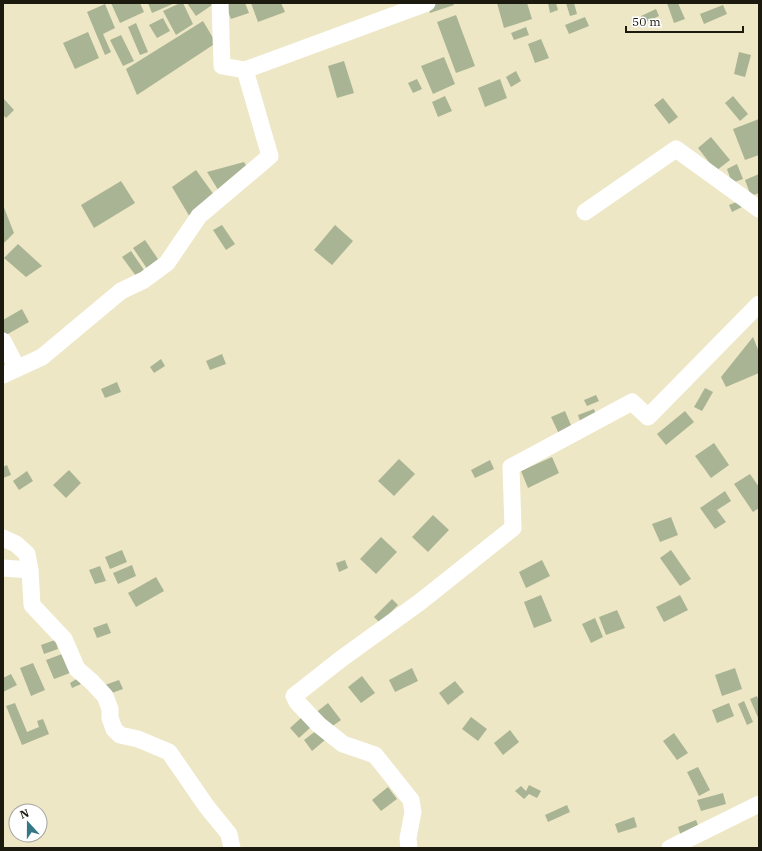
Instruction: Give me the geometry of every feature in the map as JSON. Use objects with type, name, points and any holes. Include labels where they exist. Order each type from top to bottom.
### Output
[{"type":"street","points":[[220,3],[222,66],[245,70],[427,3]]},
{"type":"street","points":[[3,341],[10,371],[42,357],[121,291],[144,280],[167,263],[199,216],[270,156],[245,70]]},
{"type":"street","points":[[585,212],[676,149],[759,209]]},
{"type":"street","points":[[409,848],[408,838],[413,812],[411,800],[375,755],[343,744],[319,725],[297,702],[294,696],[341,659],[420,602],[513,528],[511,467],[632,402],[648,417],[759,304]]},
{"type":"street","points":[[3,538],[16,544],[27,554],[30,570],[32,605],[64,639],[76,669],[92,682],[105,696],[110,709],[110,718],[114,729],[120,735],[138,739],[169,752],[207,807],[229,834],[232,848]]},
{"type":"street","points":[[3,568],[30,570]]},
{"type":"street","points":[[670,848],[759,804]]},
{"type":"building","points":[[111,3],[140,3],[144,12],[120,23]]},
{"type":"building","points":[[148,3],[175,3],[152,13]]},
{"type":"building","points":[[183,3],[193,24],[176,35],[163,11]]},
{"type":"building","points":[[187,3],[215,3],[196,16]]},
{"type":"building","points":[[245,3],[249,13],[231,19],[225,4]]},
{"type":"building","points":[[251,3],[281,3],[285,12],[258,22]]},
{"type":"building","points":[[427,3],[453,3],[454,5],[430,13]]},
{"type":"building","points":[[497,3],[527,3],[532,19],[504,28]]},
{"type":"building","points":[[548,3],[556,3],[558,10],[550,13]]},
{"type":"building","points":[[566,3],[574,3],[577,14],[570,16]]},
{"type":"building","points":[[667,3],[678,3],[685,19],[674,23]]},
{"type":"building","points":[[105,4],[115,28],[103,34],[111,52],[105,55],[87,12]]},
{"type":"building","points":[[723,5],[727,14],[704,24],[700,14]]},
{"type":"building","points":[[656,9],[659,16],[644,23],[641,16]]},
{"type":"building","points":[[456,15],[475,66],[456,73],[437,22]]},
{"type":"building","points":[[585,17],[589,26],[569,34],[565,25]]},
{"type":"building","points":[[163,18],[170,31],[157,38],[149,25]]},
{"type":"building","points":[[203,21],[216,43],[137,95],[126,69]]},
{"type":"building","points":[[136,23],[148,52],[140,55],[128,27]]},
{"type":"building","points":[[526,27],[529,35],[514,40],[511,33]]},
{"type":"building","points":[[88,32],[99,58],[75,69],[63,43]]},
{"type":"building","points":[[121,35],[134,61],[123,66],[110,40]]},
{"type":"building","points":[[541,39],[549,58],[535,63],[528,44]]},
{"type":"building","points":[[739,52],[751,55],[745,77],[734,74]]},
{"type":"building","points":[[444,57],[455,84],[433,94],[421,66]]},
{"type":"building","points":[[344,61],[354,93],[337,98],[328,66]]},
{"type":"building","points":[[516,71],[521,81],[511,87],[506,77]]},
{"type":"building","points":[[417,79],[422,89],[413,93],[408,83]]},
{"type":"building","points":[[500,79],[507,98],[485,107],[478,88]]},
{"type":"building","points":[[445,96],[452,111],[438,117],[432,102]]},
{"type":"building","points":[[733,96],[748,114],[740,121],[725,103]]},
{"type":"building","points":[[3,98],[14,110],[6,118],[3,115]]},
{"type":"building","points":[[663,98],[678,117],[669,124],[654,105]]},
{"type":"building","points":[[759,119],[759,155],[745,160],[733,129]]},
{"type":"building","points":[[711,137],[730,160],[716,171],[698,148]]},
{"type":"building","points":[[244,162],[254,179],[225,201],[207,172]]},
{"type":"building","points":[[737,164],[743,179],[732,183],[727,169]]},
{"type":"building","points":[[196,170],[222,206],[197,229],[172,187]]},
{"type":"building","points":[[759,174],[759,193],[751,196],[745,180]]},
{"type":"building","points":[[121,181],[135,203],[94,228],[81,205]]},
{"type":"building","points":[[739,201],[742,207],[732,212],[729,205]]},
{"type":"building","points":[[3,205],[14,233],[3,244]]},
{"type":"building","points":[[222,225],[235,244],[226,250],[213,230]]},
{"type":"building","points":[[335,225],[353,241],[332,265],[314,250]]},
{"type":"building","points":[[145,240],[160,262],[148,270],[133,248]]},
{"type":"building","points":[[18,244],[42,266],[26,277],[4,258]]},
{"type":"building","points":[[131,251],[144,270],[136,276],[122,257]]},
{"type":"building","points":[[22,309],[29,322],[6,335],[3,330],[3,320]]},
{"type":"building","points":[[753,337],[759,352],[759,373],[726,387],[721,377]]},
{"type":"building","points":[[222,354],[226,364],[210,370],[206,361]]},
{"type":"building","points":[[161,359],[165,366],[154,373],[150,367]]},
{"type":"building","points":[[117,382],[121,392],[105,398],[101,389]]},
{"type":"building","points":[[705,388],[713,392],[702,411],[694,407]]},
{"type":"building","points":[[596,395],[599,401],[587,406],[584,400]]},
{"type":"building","points":[[594,409],[597,418],[581,424],[578,415]]},
{"type":"building","points":[[565,411],[573,430],[560,436],[551,417]]},
{"type":"building","points":[[685,411],[694,422],[666,445],[657,434]]},
{"type":"building","points":[[714,443],[729,465],[711,478],[695,456]]},
{"type":"building","points":[[552,457],[559,473],[528,488],[521,471]]},
{"type":"building","points":[[399,459],[415,474],[394,496],[378,481]]},
{"type":"building","points":[[490,460],[494,469],[475,478],[471,470]]},
{"type":"building","points":[[7,465],[11,475],[3,478],[3,467]]},
{"type":"building","points":[[69,470],[81,483],[66,498],[53,485]]},
{"type":"building","points":[[27,471],[33,481],[19,490],[13,481]]},
{"type":"building","points":[[750,474],[759,487],[759,508],[753,512],[734,484]]},
{"type":"building","points":[[725,491],[731,501],[717,510],[726,522],[715,529],[700,508]]},
{"type":"building","points":[[433,515],[449,530],[428,552],[412,537]]},
{"type":"building","points":[[671,517],[678,535],[660,542],[652,524]]},
{"type":"building","points":[[381,537],[397,552],[376,574],[360,559]]},
{"type":"building","points":[[122,550],[127,562],[110,569],[105,557]]},
{"type":"building","points":[[671,550],[691,579],[680,586],[660,558]]},
{"type":"building","points":[[345,560],[348,568],[339,572],[336,563]]},
{"type":"building","points":[[542,560],[550,576],[526,588],[519,572]]},
{"type":"building","points":[[132,565],[136,576],[118,584],[113,573]]},
{"type":"building","points":[[100,566],[106,581],[95,584],[89,570]]},
{"type":"building","points":[[156,577],[164,591],[136,607],[128,593]]},
{"type":"building","points":[[541,595],[552,621],[534,628],[524,602]]},
{"type":"building","points":[[680,595],[688,610],[664,622],[656,607]]},
{"type":"building","points":[[392,599],[398,605],[380,623],[374,617]]},
{"type":"building","points":[[617,610],[625,628],[606,635],[599,617]]},
{"type":"building","points":[[595,618],[603,637],[591,643],[582,624]]},
{"type":"building","points":[[107,623],[111,633],[97,638],[93,628]]},
{"type":"building","points":[[55,640],[58,649],[44,654],[41,645]]},
{"type":"building","points":[[62,654],[70,673],[54,679],[46,660]]},
{"type":"building","points":[[33,663],[45,690],[31,696],[20,668]]},
{"type":"building","points":[[412,668],[418,681],[395,692],[389,680]]},
{"type":"building","points":[[735,668],[742,689],[722,696],[715,675]]},
{"type":"building","points":[[11,674],[17,685],[3,692],[3,678]]},
{"type":"building","points":[[362,676],[375,693],[361,703],[348,687]]},
{"type":"building","points":[[78,678],[81,684],[72,688],[70,683]]},
{"type":"building","points":[[119,680],[123,689],[109,694],[105,685]]},
{"type":"building","points":[[455,681],[464,692],[448,705],[439,693]]},
{"type":"building","points":[[757,696],[759,702],[759,720],[750,699]]},
{"type":"building","points":[[744,701],[753,722],[747,725],[738,704]]},
{"type":"building","points":[[15,703],[27,732],[39,727],[37,721],[43,719],[49,734],[22,745],[6,706]]},
{"type":"building","points":[[328,703],[341,720],[327,730],[314,714]]},
{"type":"building","points":[[729,703],[734,716],[717,723],[712,710]]},
{"type":"building","points":[[302,717],[311,727],[299,738],[290,728]]},
{"type":"building","points":[[471,717],[487,729],[478,741],[462,729]]},
{"type":"building","points":[[317,730],[325,740],[312,751],[304,740]]},
{"type":"building","points":[[510,730],[519,742],[503,755],[494,743]]},
{"type":"building","points":[[674,733],[688,753],[677,760],[663,741]]},
{"type":"building","points":[[698,767],[710,790],[699,796],[687,772]]},
{"type":"building","points":[[529,785],[541,791],[537,798],[529,794],[524,799],[515,791],[521,786],[526,791]]},
{"type":"building","points":[[388,787],[397,799],[381,811],[372,800]]},
{"type":"building","points":[[723,793],[726,804],[701,811],[697,800]]},
{"type":"building","points":[[567,805],[570,812],[548,822],[545,815]]},
{"type":"building","points":[[634,817],[637,827],[618,833],[615,824]]},
{"type":"building","points":[[696,820],[700,830],[681,836],[678,827]]}]
